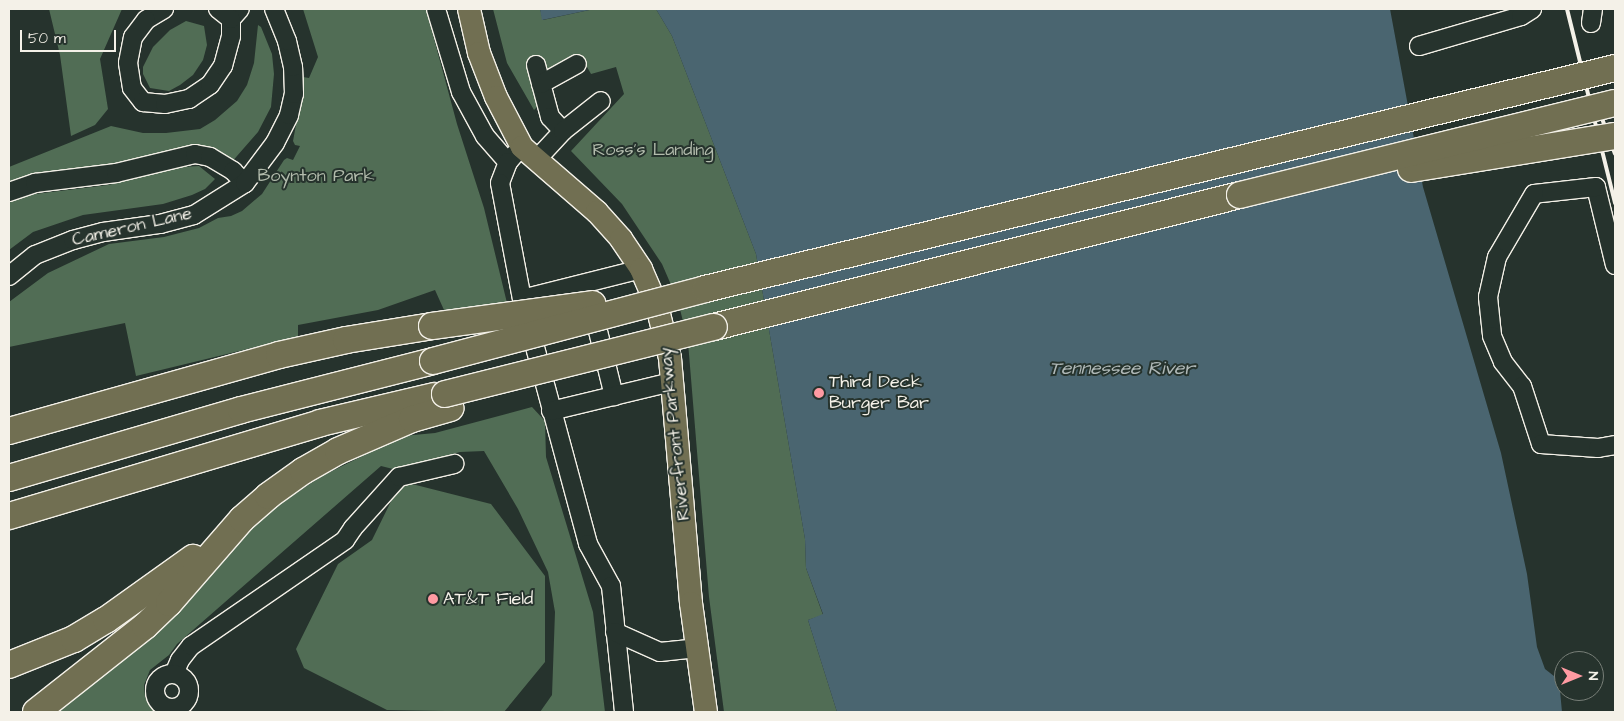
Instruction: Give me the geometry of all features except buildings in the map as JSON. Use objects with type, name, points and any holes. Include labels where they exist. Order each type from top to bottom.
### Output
[{"type":"highway","points":[[9,478],[241,410],[705,288],[1615,68]]},
{"type":"highway","points":[[9,516],[320,423],[448,401],[714,327],[1240,195],[1615,104]]},
{"type":"highway","points":[[1240,195],[1615,136]]},
{"type":"highway","points":[[9,431],[279,355],[346,340],[432,326],[705,288]]},
{"type":"highway","points":[[9,665],[74,639],[106,620],[176,572],[303,471],[338,451],[448,401]]},
{"type":"highway","points":[[36,712],[145,626],[169,603],[242,519]]},
{"type":"main road","name":"Riverfront Parkway","points":[[468,9],[479,52],[522,156],[597,212],[621,239],[641,269],[657,306],[670,358],[697,648],[706,712]]},
{"type":"street","points":[[164,9],[146,20],[132,37],[128,63],[132,88],[143,102],[165,104],[189,99],[210,85],[223,66],[232,36],[230,12]]},
{"type":"street","name":"Cameron Lane","points":[[9,276],[35,256],[72,240],[103,232],[160,224],[194,215],[245,183],[275,143],[289,115],[294,94],[291,58],[287,41],[274,9]]},
{"type":"street","points":[[436,9],[460,92],[485,136],[522,156]]},
{"type":"street","points":[[1418,46],[1521,16],[1532,9]]},
{"type":"street","points":[[541,84],[577,64]]},
{"type":"street","points":[[536,65],[550,117],[563,131]]},
{"type":"street","points":[[601,101],[563,131],[522,156],[500,183],[522,298],[551,411],[588,544],[610,586],[624,712]]},
{"type":"street","points":[[9,192],[35,183],[116,172],[195,154],[210,157],[232,171],[245,183]]},
{"type":"street","points":[[1615,265],[1596,187],[1534,194],[1497,257],[1488,297],[1492,336],[1502,362],[1522,386],[1541,444],[1598,448],[1615,445]]},
{"type":"street","points":[[522,298],[641,269]]},
{"type":"street","points":[[586,283],[614,396]]},
{"type":"street","points":[[551,411],[672,382]]},
{"type":"street","points":[[174,674],[180,660],[191,646],[345,540],[353,528],[399,477],[454,464]]},
{"type":"street","points":[[615,632],[660,652],[697,648]]},
{"type":"street","points":[[168,674],[174,674],[184,679],[189,689],[184,708],[166,707],[156,695],[159,680],[168,674]]},
{"type":"green space","points":[[49,9],[122,9],[100,59],[108,109],[95,125],[71,136],[60,55]]},
{"type":"green space","name":"Boynton Park","points":[[303,9],[426,9],[457,124],[484,208],[507,303],[444,310],[435,290],[378,310],[298,325],[298,337],[136,376],[125,323],[9,347],[9,302],[48,273],[109,244],[164,237],[199,228],[218,218],[231,216],[242,211],[262,194],[284,160],[287,158],[293,160],[300,146],[295,145],[293,141],[303,77],[309,78],[318,57]]},
{"type":"green space","name":"Ross's Landing","points":[[493,9],[540,9],[543,20],[594,9],[656,9],[672,36],[756,254],[805,539],[806,568],[823,615],[808,620],[837,712],[724,712],[709,597],[688,342],[678,301],[662,264],[622,204],[571,151],[624,94],[616,67],[591,74],[582,58],[554,74],[545,99],[534,110],[507,63]]},
{"type":"green space","points":[[186,21],[204,26],[207,45],[203,60],[193,75],[169,91],[150,88],[143,74],[143,67],[153,47],[170,30]]},
{"type":"green space","points":[[258,25],[261,27],[272,54],[274,74],[271,107],[258,132],[230,164],[199,148],[156,153],[138,160],[90,169],[62,170],[9,184],[9,167],[111,126],[143,133],[166,133],[200,129],[215,120],[237,101],[247,85],[254,63]]},
{"type":"green space","points":[[199,166],[215,179],[205,189],[192,195],[163,204],[83,215],[33,232],[9,250],[9,202],[27,195],[108,185],[182,167]]},
{"type":"green space","points":[[532,407],[545,421],[546,457],[593,612],[605,712],[540,712],[552,695],[555,612],[548,572],[518,509],[484,451],[460,452],[397,470],[381,466],[177,644],[169,655],[150,670],[144,685],[145,697],[157,712],[56,712],[122,661],[258,519],[320,477],[403,436],[435,433]]},
{"type":"green space","name":"AT&T Field","points":[[404,482],[491,504],[545,576],[545,662],[504,712],[387,710],[304,668],[296,649],[338,564],[372,540],[399,485]]},
{"type":"water","points":[[540,9],[594,9],[542,20]]},
{"type":"water","name":"Tennessee River","points":[[656,9],[1390,9],[1423,187],[1501,453],[1527,574],[1537,647],[1545,669],[1554,676],[1554,701],[1561,701],[1562,712],[837,712],[808,620],[823,614],[806,568],[805,539],[756,254],[672,36]]},
{"type":"railway","points":[[1567,9],[1615,203]]},
{"type":"railway","points":[[1596,102],[1615,154]]},
{"type":"place","name":"Third Deck Burger Bar","points":[[819,393]]},
{"type":"place","name":"AT&T Field","points":[[433,599]]}]
